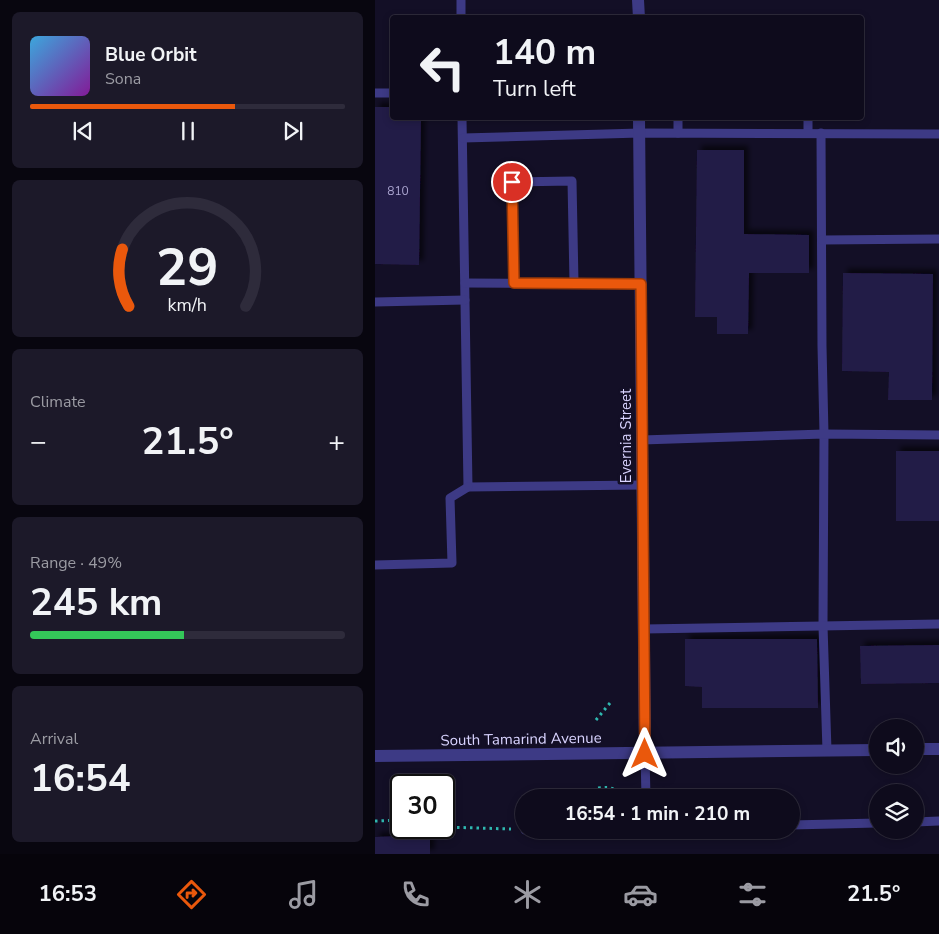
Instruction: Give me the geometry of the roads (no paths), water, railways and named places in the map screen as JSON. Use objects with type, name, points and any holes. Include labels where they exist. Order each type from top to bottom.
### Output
[{"type":"street","points":[[639,0],[639,15]]},
{"type":"street","name":"Evernia Street","points":[[639,120],[645,754]]},
{"type":"street","points":[[924,749],[939,749]]},
{"type":"street","name":"South Tamarind Avenue","points":[[375,756],[869,750]]},
{"type":"lane","points":[[461,0],[461,15]]},
{"type":"lane","points":[[375,93],[390,92]]},
{"type":"lane","points":[[462,120],[468,487]]},
{"type":"lane","points":[[678,120],[678,133]]},
{"type":"lane","points":[[808,120],[808,133]]},
{"type":"lane","points":[[463,138],[640,133],[939,134]]},
{"type":"lane","points":[[821,134],[824,434],[823,626],[827,751]]},
{"type":"lane","points":[[514,283],[512,182],[572,181],[574,283]]},
{"type":"lane","points":[[822,240],[939,239]]},
{"type":"lane","points":[[465,284],[641,284]]},
{"type":"lane","points":[[375,302],[465,300]]},
{"type":"lane","points":[[642,440],[824,434],[939,435]]},
{"type":"lane","points":[[375,565],[452,563],[450,498],[468,487],[643,485]]},
{"type":"lane","points":[[644,629],[939,624]]},
{"type":"lane","points":[[645,754],[646,789]]},
{"type":"lane","points":[[924,822],[939,821]]},
{"type":"lane","points":[[800,825],[869,823]]}]
